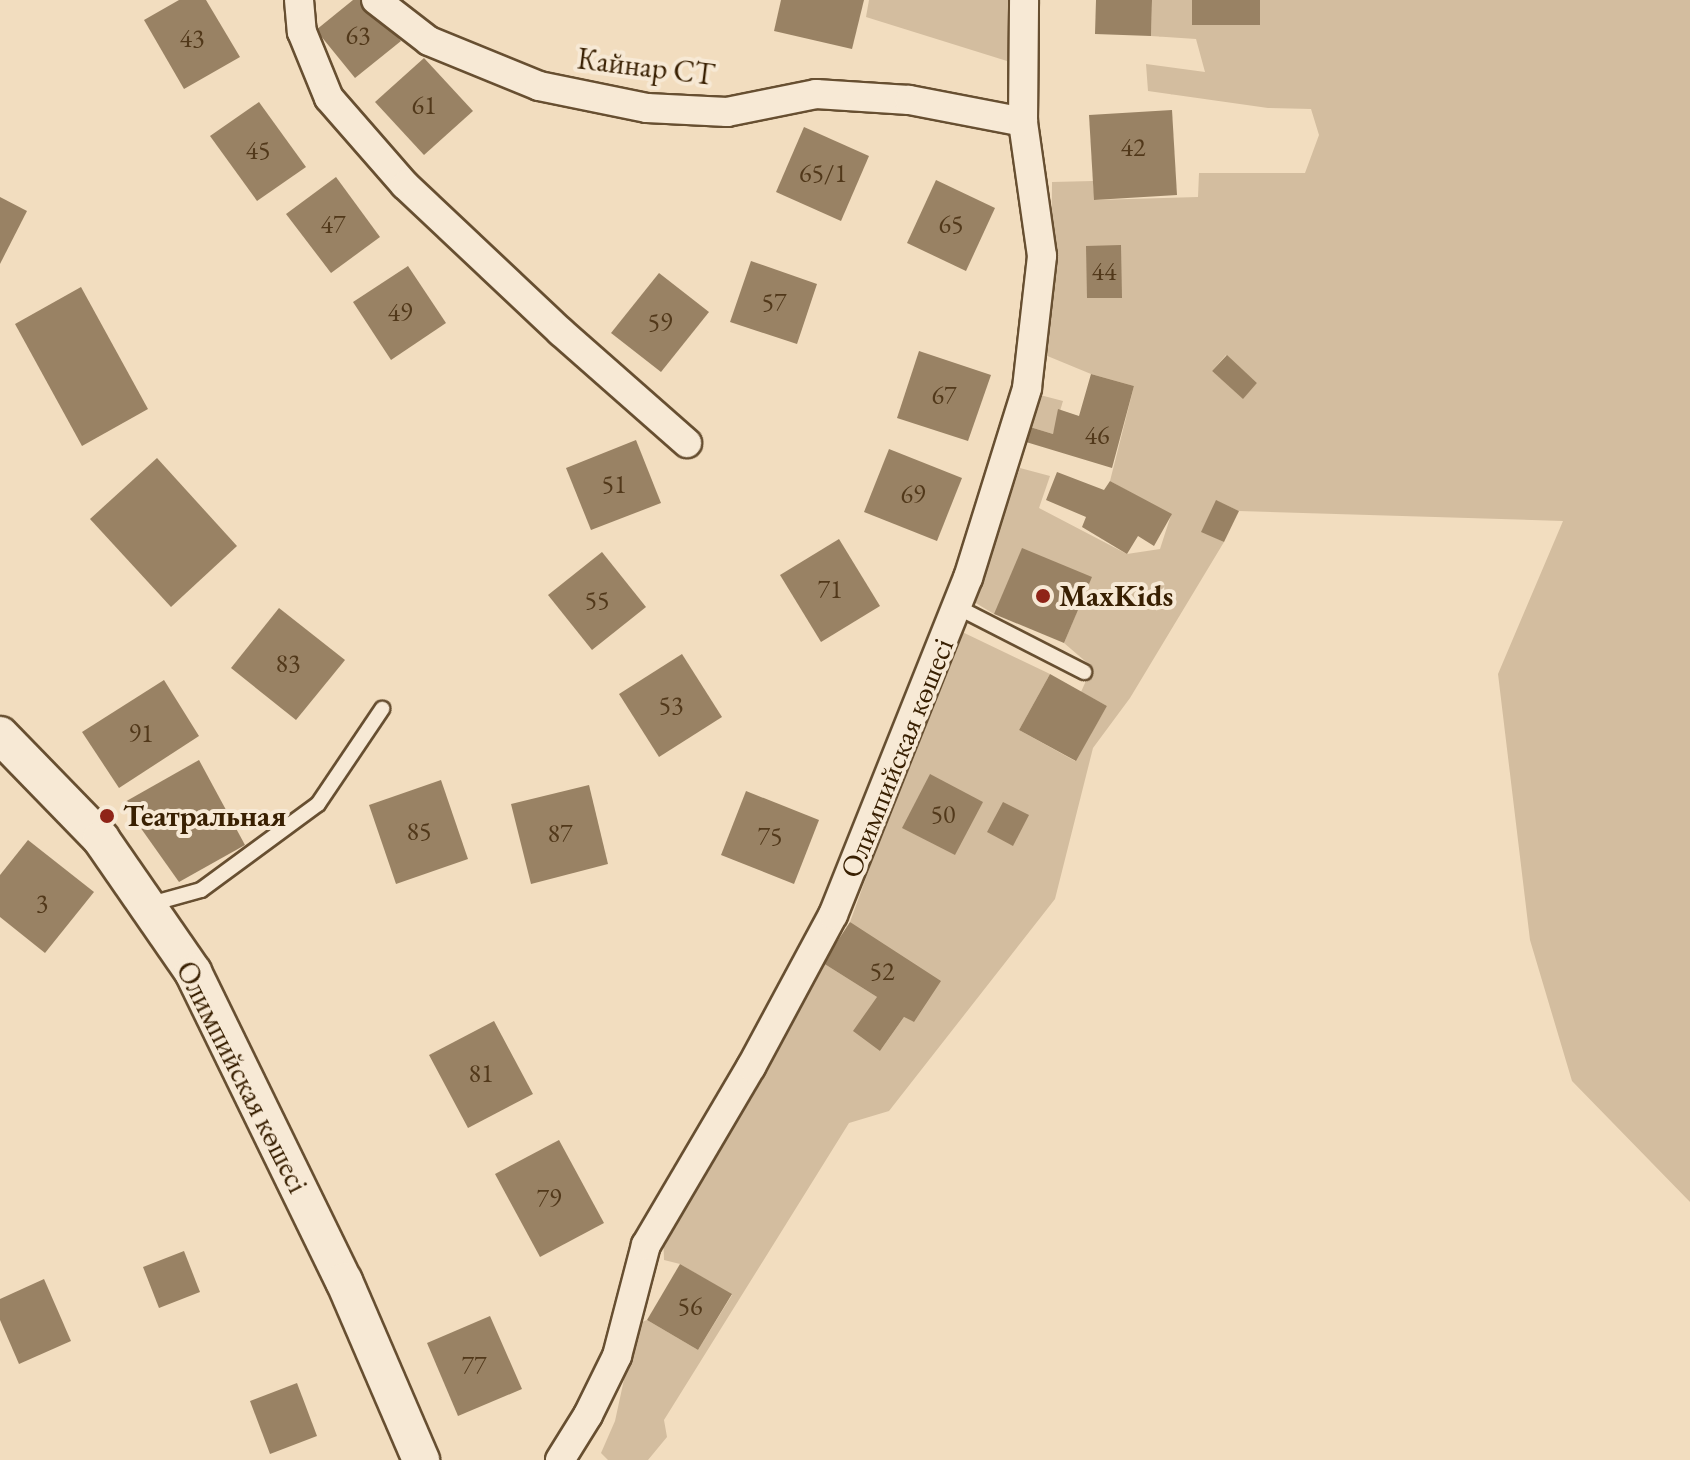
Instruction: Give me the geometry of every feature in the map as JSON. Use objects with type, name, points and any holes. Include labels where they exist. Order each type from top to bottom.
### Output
[{"type":"street","points":[[299,0],[302,32],[329,98],[405,185],[561,332],[687,443]]},
{"type":"street","name":"Кайнар СТ","points":[[376,0],[429,41],[539,86],[647,108],[727,112],[816,94],[909,100],[1023,122]]},
{"type":"street","name":"Олимпийская көшесі","points":[[560,1460],[588,1415],[617,1356],[646,1245],[751,1067],[833,915],[957,607],[1027,388],[1042,256],[1023,122],[1024,0]]},
{"type":"street","name":"Олимпийская көшесі","points":[[0,735],[101,839],[193,972],[344,1281],[421,1460]]},
{"type":"lane","points":[[957,607],[1084,672]]},
{"type":"lane","points":[[147,905],[201,890],[318,804],[382,709]]},
{"type":"shaded area","points":[[869,0],[1015,0],[1007,61],[866,17]]},
{"type":"shaded area","points":[[1152,0],[1690,0],[1690,1202],[1572,1081],[1530,940],[1498,674],[1563,521],[1239,511],[1217,501],[1202,531],[1224,542],[1130,698],[1093,748],[1055,899],[889,1111],[849,1123],[664,1420],[667,1437],[648,1460],[608,1460],[601,1453],[615,1421],[636,1324],[647,1320],[698,1350],[732,1295],[680,1264],[664,1260],[663,1230],[769,1061],[823,963],[877,997],[880,1051],[904,1017],[914,1022],[850,922],[956,629],[1050,674],[1019,730],[1075,761],[1107,706],[1081,692],[1092,667],[1064,643],[1091,578],[994,614],[974,602],[1020,468],[1050,476],[1039,508],[1127,554],[1160,549],[1171,515],[1110,481],[1134,386],[1091,374],[1045,355],[1051,299],[1052,182],[1093,181],[1095,200],[1198,197],[1199,173],[1305,173],[1319,135],[1311,109],[1268,108],[1148,91],[1146,64],[1205,72],[1196,39],[1151,36]],"holes":[[[1226,355],[1257,383],[1243,398],[1212,371]]]},
{"type":"shaded area","points":[[1040,395],[1063,401],[1053,434],[1030,427]]},
{"type":"building","points":[[179,0],[206,0],[240,57],[184,89],[144,20]]},
{"type":"building","points":[[353,0],[368,0],[401,41],[355,78],[316,30]]},
{"type":"building","points":[[781,0],[864,0],[852,49],[774,31]]},
{"type":"building","points":[[1096,0],[1152,0],[1151,36],[1095,34]]},
{"type":"building","points":[[1192,0],[1260,0],[1260,25],[1192,25]]},
{"type":"building","points":[[424,58],[473,111],[424,155],[375,102]]},
{"type":"building","points":[[259,102],[306,167],[257,201],[210,136]]},
{"type":"building","points":[[1172,110],[1177,195],[1094,200],[1089,115]]},
{"type":"building","points":[[804,127],[869,156],[841,221],[776,192]]},
{"type":"building","points":[[336,177],[380,237],[331,273],[286,214]]},
{"type":"building","points":[[936,180],[995,208],[966,271],[907,243]]},
{"type":"building","points":[[0,197],[27,211],[0,264]]},
{"type":"building","points":[[1121,245],[1122,298],[1087,298],[1086,246]]},
{"type":"building","points":[[751,261],[817,284],[797,344],[730,322]]},
{"type":"building","points":[[408,266],[446,323],[391,360],[353,302]]},
{"type":"building","points":[[659,273],[709,312],[661,372],[611,333]]},
{"type":"building","points":[[81,287],[148,409],[82,446],[15,324]]},
{"type":"building","points":[[919,351],[991,375],[968,441],[897,418]]},
{"type":"building","points":[[1227,355],[1257,383],[1243,399],[1212,371]]},
{"type":"building","points":[[1091,374],[1134,386],[1112,468],[1026,442],[1030,427],[1053,434],[1058,409],[1079,416]]},
{"type":"building","points":[[636,440],[661,503],[591,530],[566,468]]},
{"type":"building","points":[[889,449],[962,478],[937,541],[864,512]]},
{"type":"building","points":[[157,458],[237,546],[171,607],[90,519]]},
{"type":"building","points":[[1057,472],[1104,490],[1110,481],[1172,514],[1154,546],[1138,536],[1127,554],[1082,527],[1086,517],[1046,500]]},
{"type":"building","points":[[1216,500],[1239,511],[1224,542],[1201,532]]},
{"type":"building","points":[[839,539],[880,606],[821,642],[780,575]]},
{"type":"building","name":"MaxKids","points":[[1022,548],[1092,577],[1064,643],[994,614]]},
{"type":"building","points":[[602,552],[646,607],[592,650],[548,595]]},
{"type":"building","points":[[279,608],[345,660],[296,720],[231,668]]},
{"type":"building","points":[[682,654],[722,717],[659,757],[619,694]]},
{"type":"building","points":[[1050,674],[1107,706],[1076,761],[1019,730]]},
{"type":"building","points":[[164,680],[199,736],[119,788],[82,732]]},
{"type":"building","points":[[199,760],[245,845],[179,882],[123,803]]},
{"type":"building","points":[[930,774],[983,802],[955,855],[902,828]]},
{"type":"building","points":[[441,780],[468,859],[396,884],[369,805]]},
{"type":"building","points":[[589,785],[608,864],[531,884],[511,804]]},
{"type":"building","points":[[746,791],[819,820],[794,884],[721,855]]},
{"type":"building","points":[[1003,802],[1029,815],[1013,846],[987,832]]},
{"type":"building","points":[[28,840],[94,892],[45,953],[0,917],[0,875]]},
{"type":"building","points":[[850,922],[941,981],[914,1022],[904,1017],[880,1051],[853,1031],[877,997],[823,963]]},
{"type":"building","points":[[494,1021],[533,1094],[468,1128],[429,1055]]},
{"type":"building","points":[[559,1140],[604,1223],[540,1257],[495,1174]]},
{"type":"building","points":[[184,1251],[200,1292],[159,1308],[143,1267]]},
{"type":"building","points":[[680,1264],[732,1294],[698,1350],[647,1320]]},
{"type":"building","points":[[44,1279],[71,1341],[19,1364],[0,1320],[0,1299]]},
{"type":"building","points":[[490,1316],[522,1389],[458,1416],[427,1343]]},
{"type":"building","points":[[297,1383],[317,1436],[270,1454],[250,1401]]},
{"type":"place","name":"MaxKids","points":[[1043,596]]},
{"type":"place","name":"Театральная","points":[[107,816]]}]
